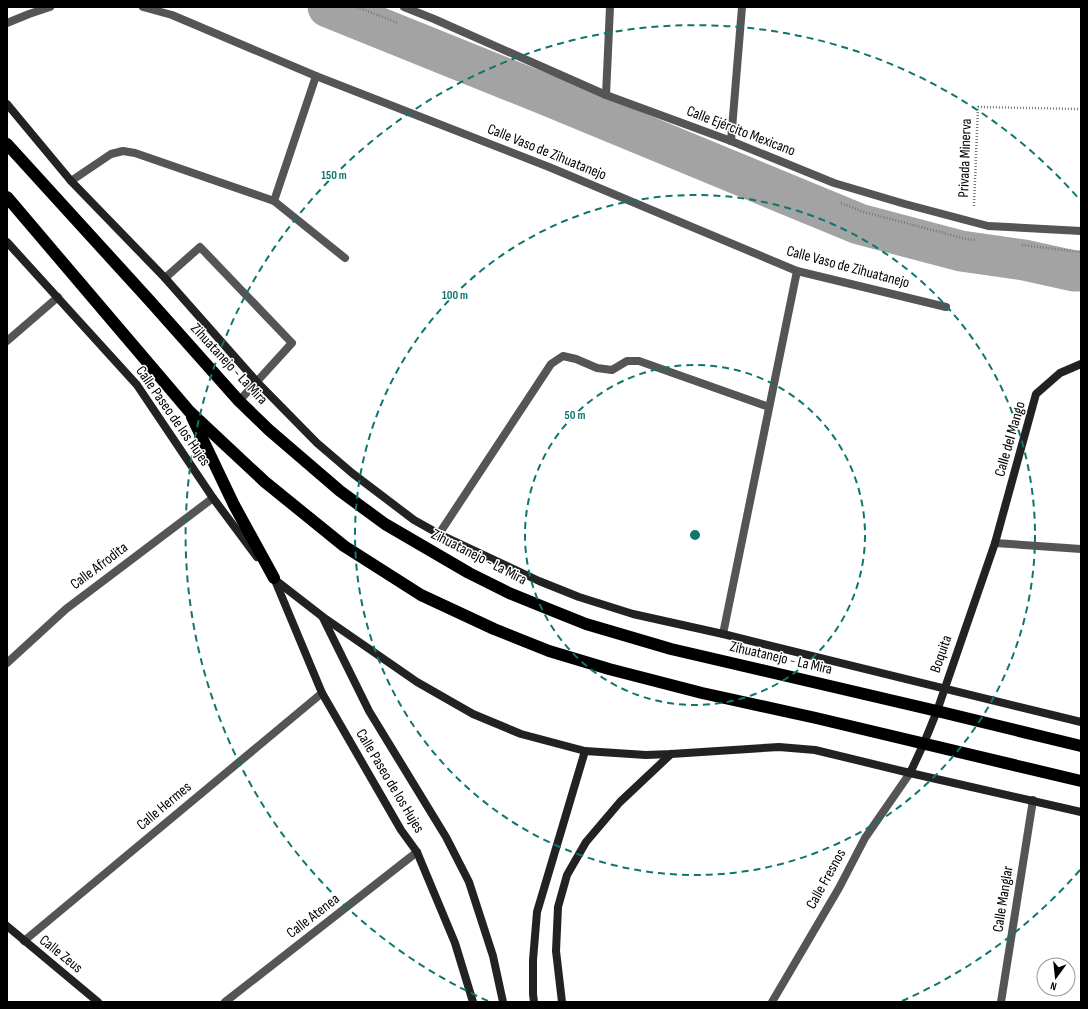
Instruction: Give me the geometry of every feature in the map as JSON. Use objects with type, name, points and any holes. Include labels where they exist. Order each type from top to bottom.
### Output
[{"type":"highway","name":"Zihuatanejo - La Mira","points":[[7,144],[239,401],[270,430],[334,486],[385,524],[469,573],[509,593],[586,624],[671,649],[1081,746]]},
{"type":"highway","points":[[7,197],[189,410],[265,482],[344,546],[421,594],[494,629],[549,651],[610,669],[702,693],[924,743],[1081,781]]},
{"type":"highway","points":[[189,410],[234,505],[274,578]]},
{"type":"main road","points":[[7,104],[71,181],[165,278],[257,382],[317,443],[352,473],[414,520],[439,534],[539,581],[579,597],[632,614],[723,634],[1081,722]]},
{"type":"main road","name":"Calle Paseo de los Hujes","points":[[7,242],[137,385],[213,498],[274,578],[323,617],[417,682],[474,714],[521,734],[585,751],[646,755],[779,747],[815,750],[1081,812]]},
{"type":"main road","name":"Calle del Mango","points":[[995,543],[1036,394],[1060,373],[1081,364]]},
{"type":"main road","name":"Boquita","points":[[910,773],[937,711],[995,543]]},
{"type":"main road","name":"Calle Paseo de los Hujes","points":[[274,578],[322,693],[401,830],[417,852],[455,943],[473,1002]]},
{"type":"main road","name":"Calle Paseo de los Hujes","points":[[323,617],[369,711],[446,837],[469,882],[493,956],[503,1002]]},
{"type":"main road","points":[[534,1002],[533,960],[537,912],[585,751]]},
{"type":"main road","points":[[562,1002],[556,951],[558,907],[567,875],[586,842],[620,802],[671,754]]},
{"type":"main road","name":"Calle Zeus","points":[[7,926],[98,1002]]},
{"type":"street","points":[[7,23],[50,7]]},
{"type":"street","name":"Calle Vaso de Zihuatanejo","points":[[143,7],[172,15],[316,76],[549,167],[797,271],[946,307]]},
{"type":"street","name":"Calle Ejército Mexicano","points":[[404,7],[606,95],[731,141],[834,182],[905,204],[988,226],[1081,231]]},
{"type":"street","points":[[606,95],[610,7]]},
{"type":"street","points":[[731,141],[742,7]]},
{"type":"street","points":[[274,201],[316,76]]},
{"type":"street","points":[[71,181],[112,154],[123,151],[135,153],[274,201],[346,258]]},
{"type":"street","points":[[165,278],[200,247],[292,343],[239,401]]},
{"type":"street","points":[[723,634],[797,271]]},
{"type":"street","points":[[7,341],[58,297]]},
{"type":"street","points":[[439,534],[552,364],[563,356],[576,359],[597,368],[612,370],[627,362],[639,361],[769,407]]},
{"type":"street","name":"Calle Afrodita","points":[[7,663],[66,609],[213,498]]},
{"type":"street","points":[[995,543],[1081,549]]},
{"type":"street","name":"Calle Hermes","points":[[24,941],[322,693]]},
{"type":"street","name":"Calle Fresnos","points":[[772,1002],[839,888],[865,838],[910,773]]},
{"type":"street","name":"Calle Manglar","points":[[1001,1002],[1033,800]]},
{"type":"street","name":"Calle Atenea","points":[[225,1002],[417,852]]},
{"type":"path","name":"Privada Minerva","points":[[966,239],[974,223],[978,107],[1081,109]]},
{"type":"waterway","points":[[328,7],[549,96],[859,224],[961,251],[1024,260],[1074,271],[1081,271]]}]
